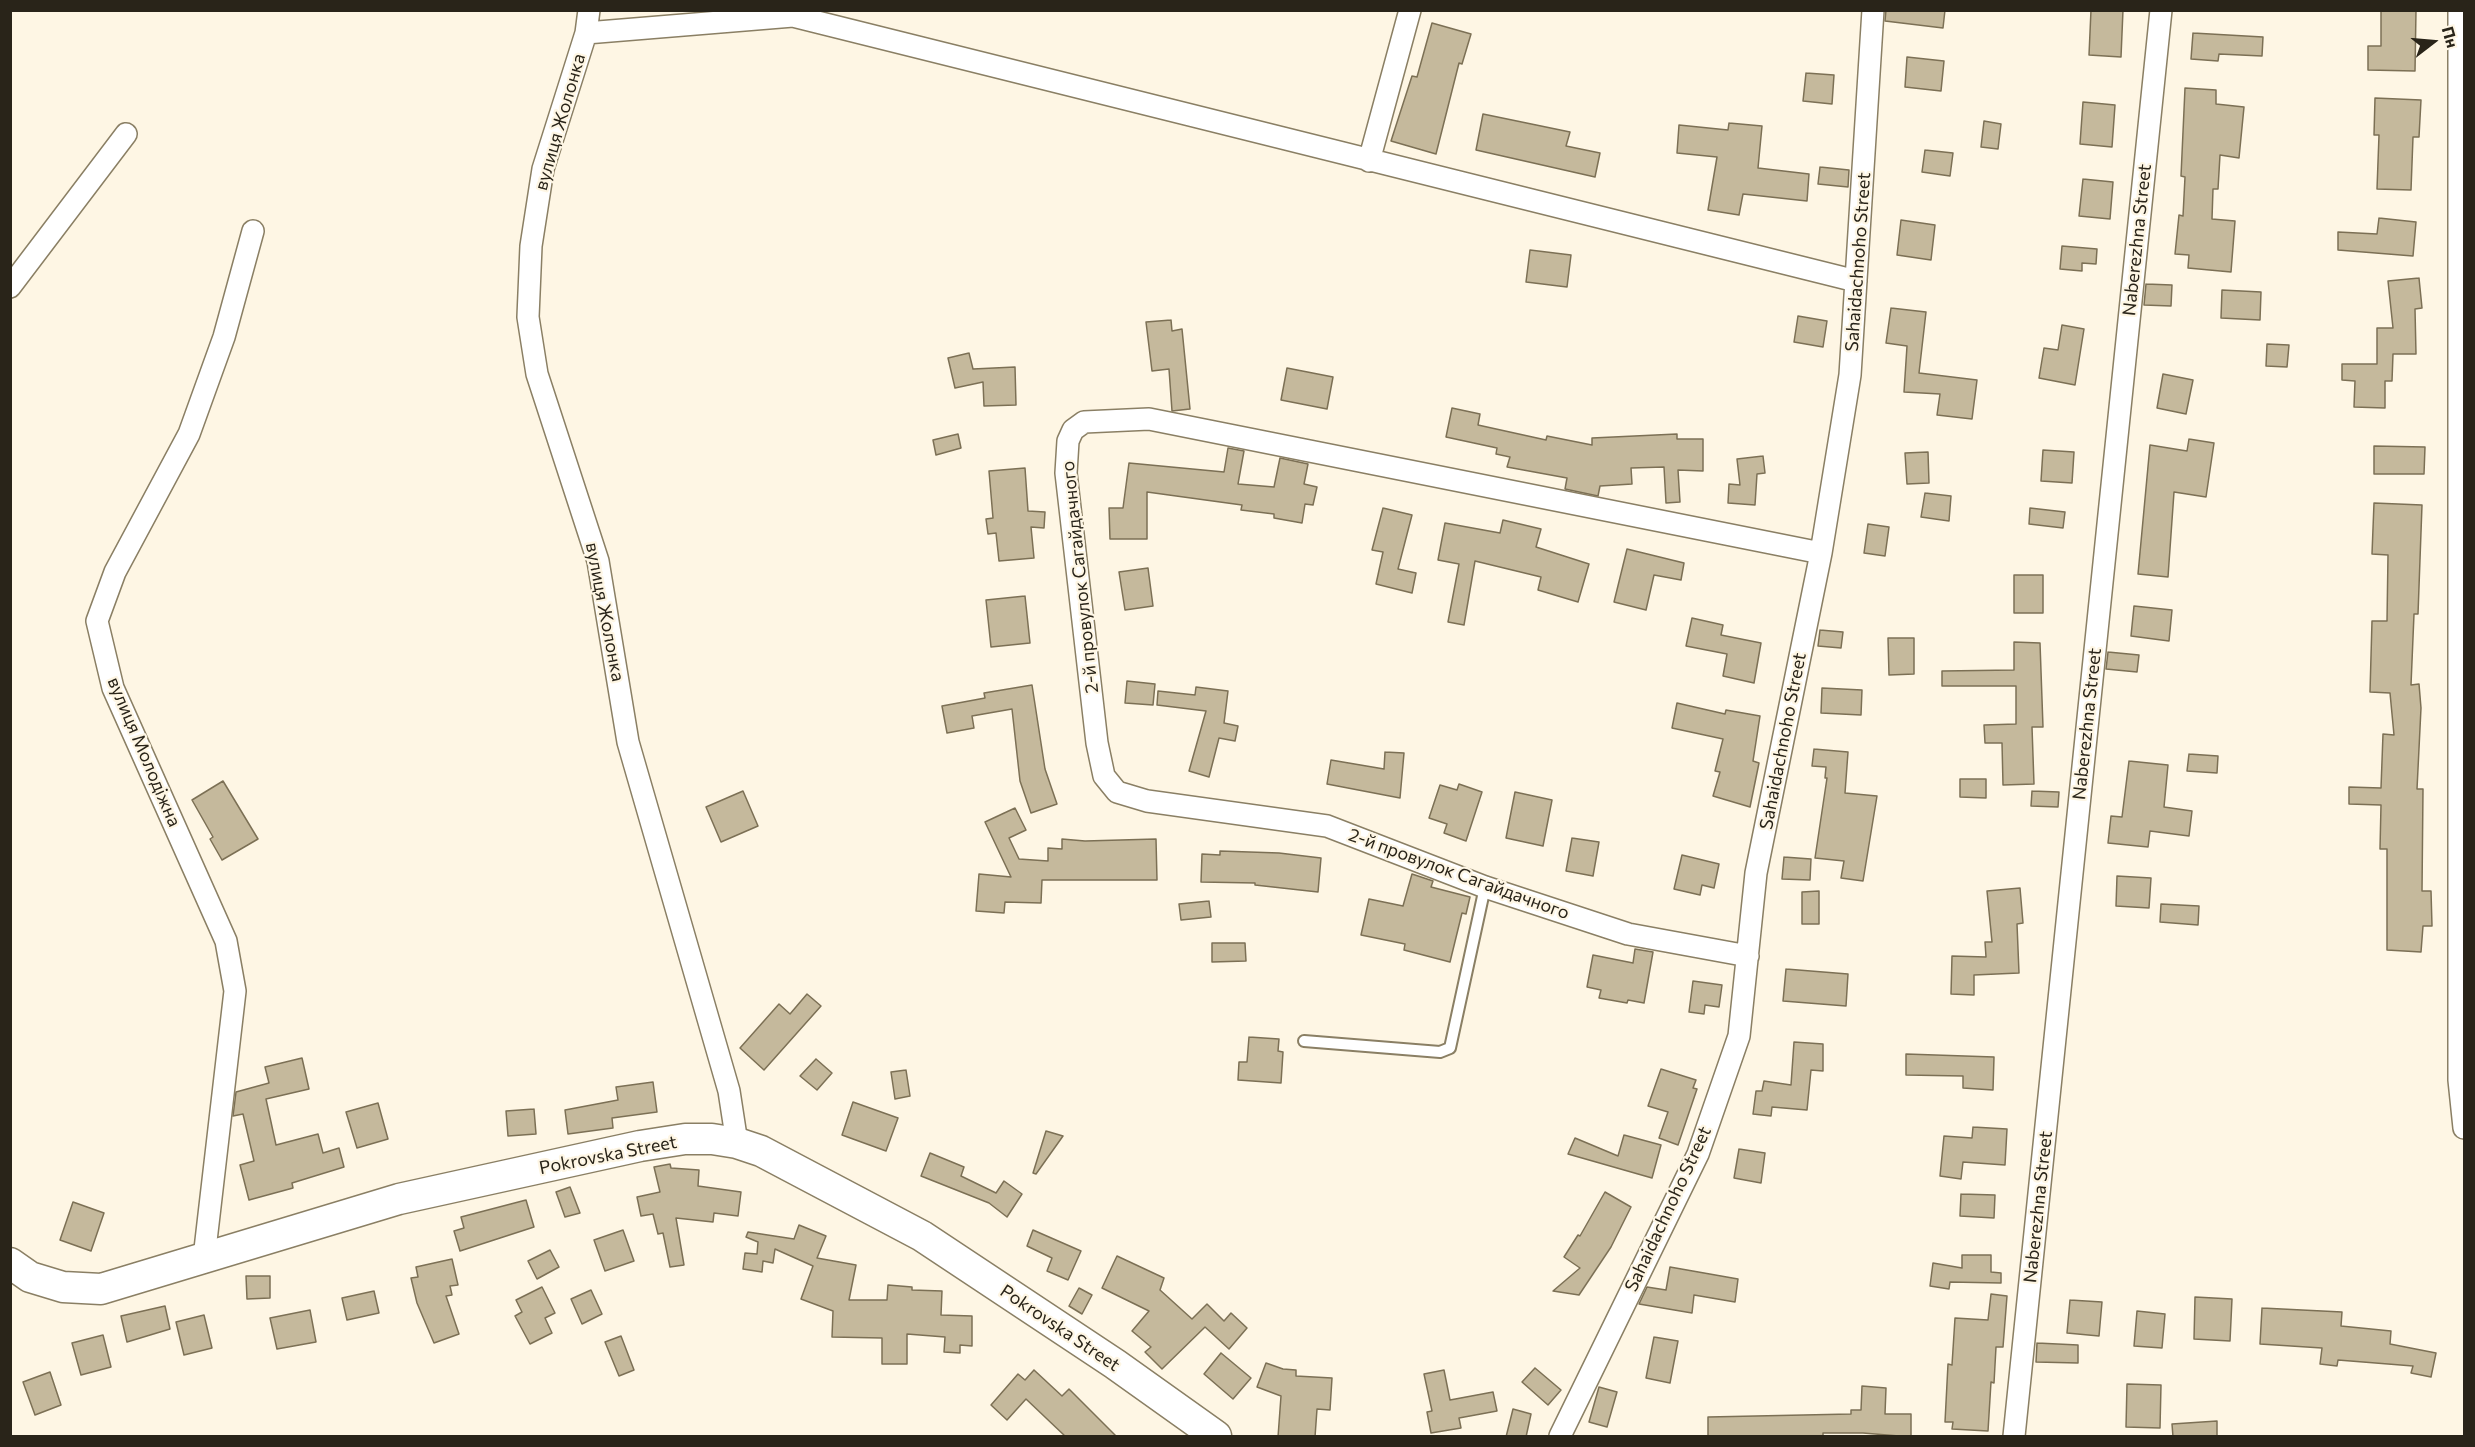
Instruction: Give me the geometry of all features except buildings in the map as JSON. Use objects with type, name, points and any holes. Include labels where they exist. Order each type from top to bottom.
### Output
[{"type":"street","name":"вулиця Жолонка","points":[[589,10],[586,33],[543,169],[531,246],[528,317],[537,374],[598,561],[628,742],[729,1091],[737,1143]]},
{"type":"street","points":[[1369,161],[1410,10]]},
{"type":"street","name":"Sahaidachnoho Street","points":[[1560,1437],[1698,1154],[1739,1036],[1756,873],[1821,553],[1850,375],[1874,10]]},
{"type":"street","name":"Naberezhna Street","points":[[2014,1437],[2161,10]]},
{"type":"street","points":[[2459,10],[2464,1128]]},
{"type":"street","points":[[586,33],[796,13],[1369,161],[1856,281]]},
{"type":"street","points":[[10,287],[126,134]]},
{"type":"street","name":"вулиця Молодіжна","points":[[204,1258],[235,991],[226,941],[113,688],[97,621],[115,572],[189,434],[224,337],[254,231]]},
{"type":"street","name":"2-й провулок Сагайдачного","points":[[1748,956],[1628,933],[1485,887],[1327,826],[1147,801],[1117,792],[1104,776],[1097,743],[1066,473],[1068,441],[1073,430],[1083,422],[1149,419],[1821,553]]},
{"type":"street","name":"Pokrovska Street","points":[[13,1273],[63,1287],[100,1290],[399,1199],[595,1156],[685,1139],[737,1143],[761,1151],[922,1236],[1115,1364],[1215,1437]]},
{"type":"lane","points":[[1304,1041],[1440,1052],[1450,1048],[1485,887]]}]
